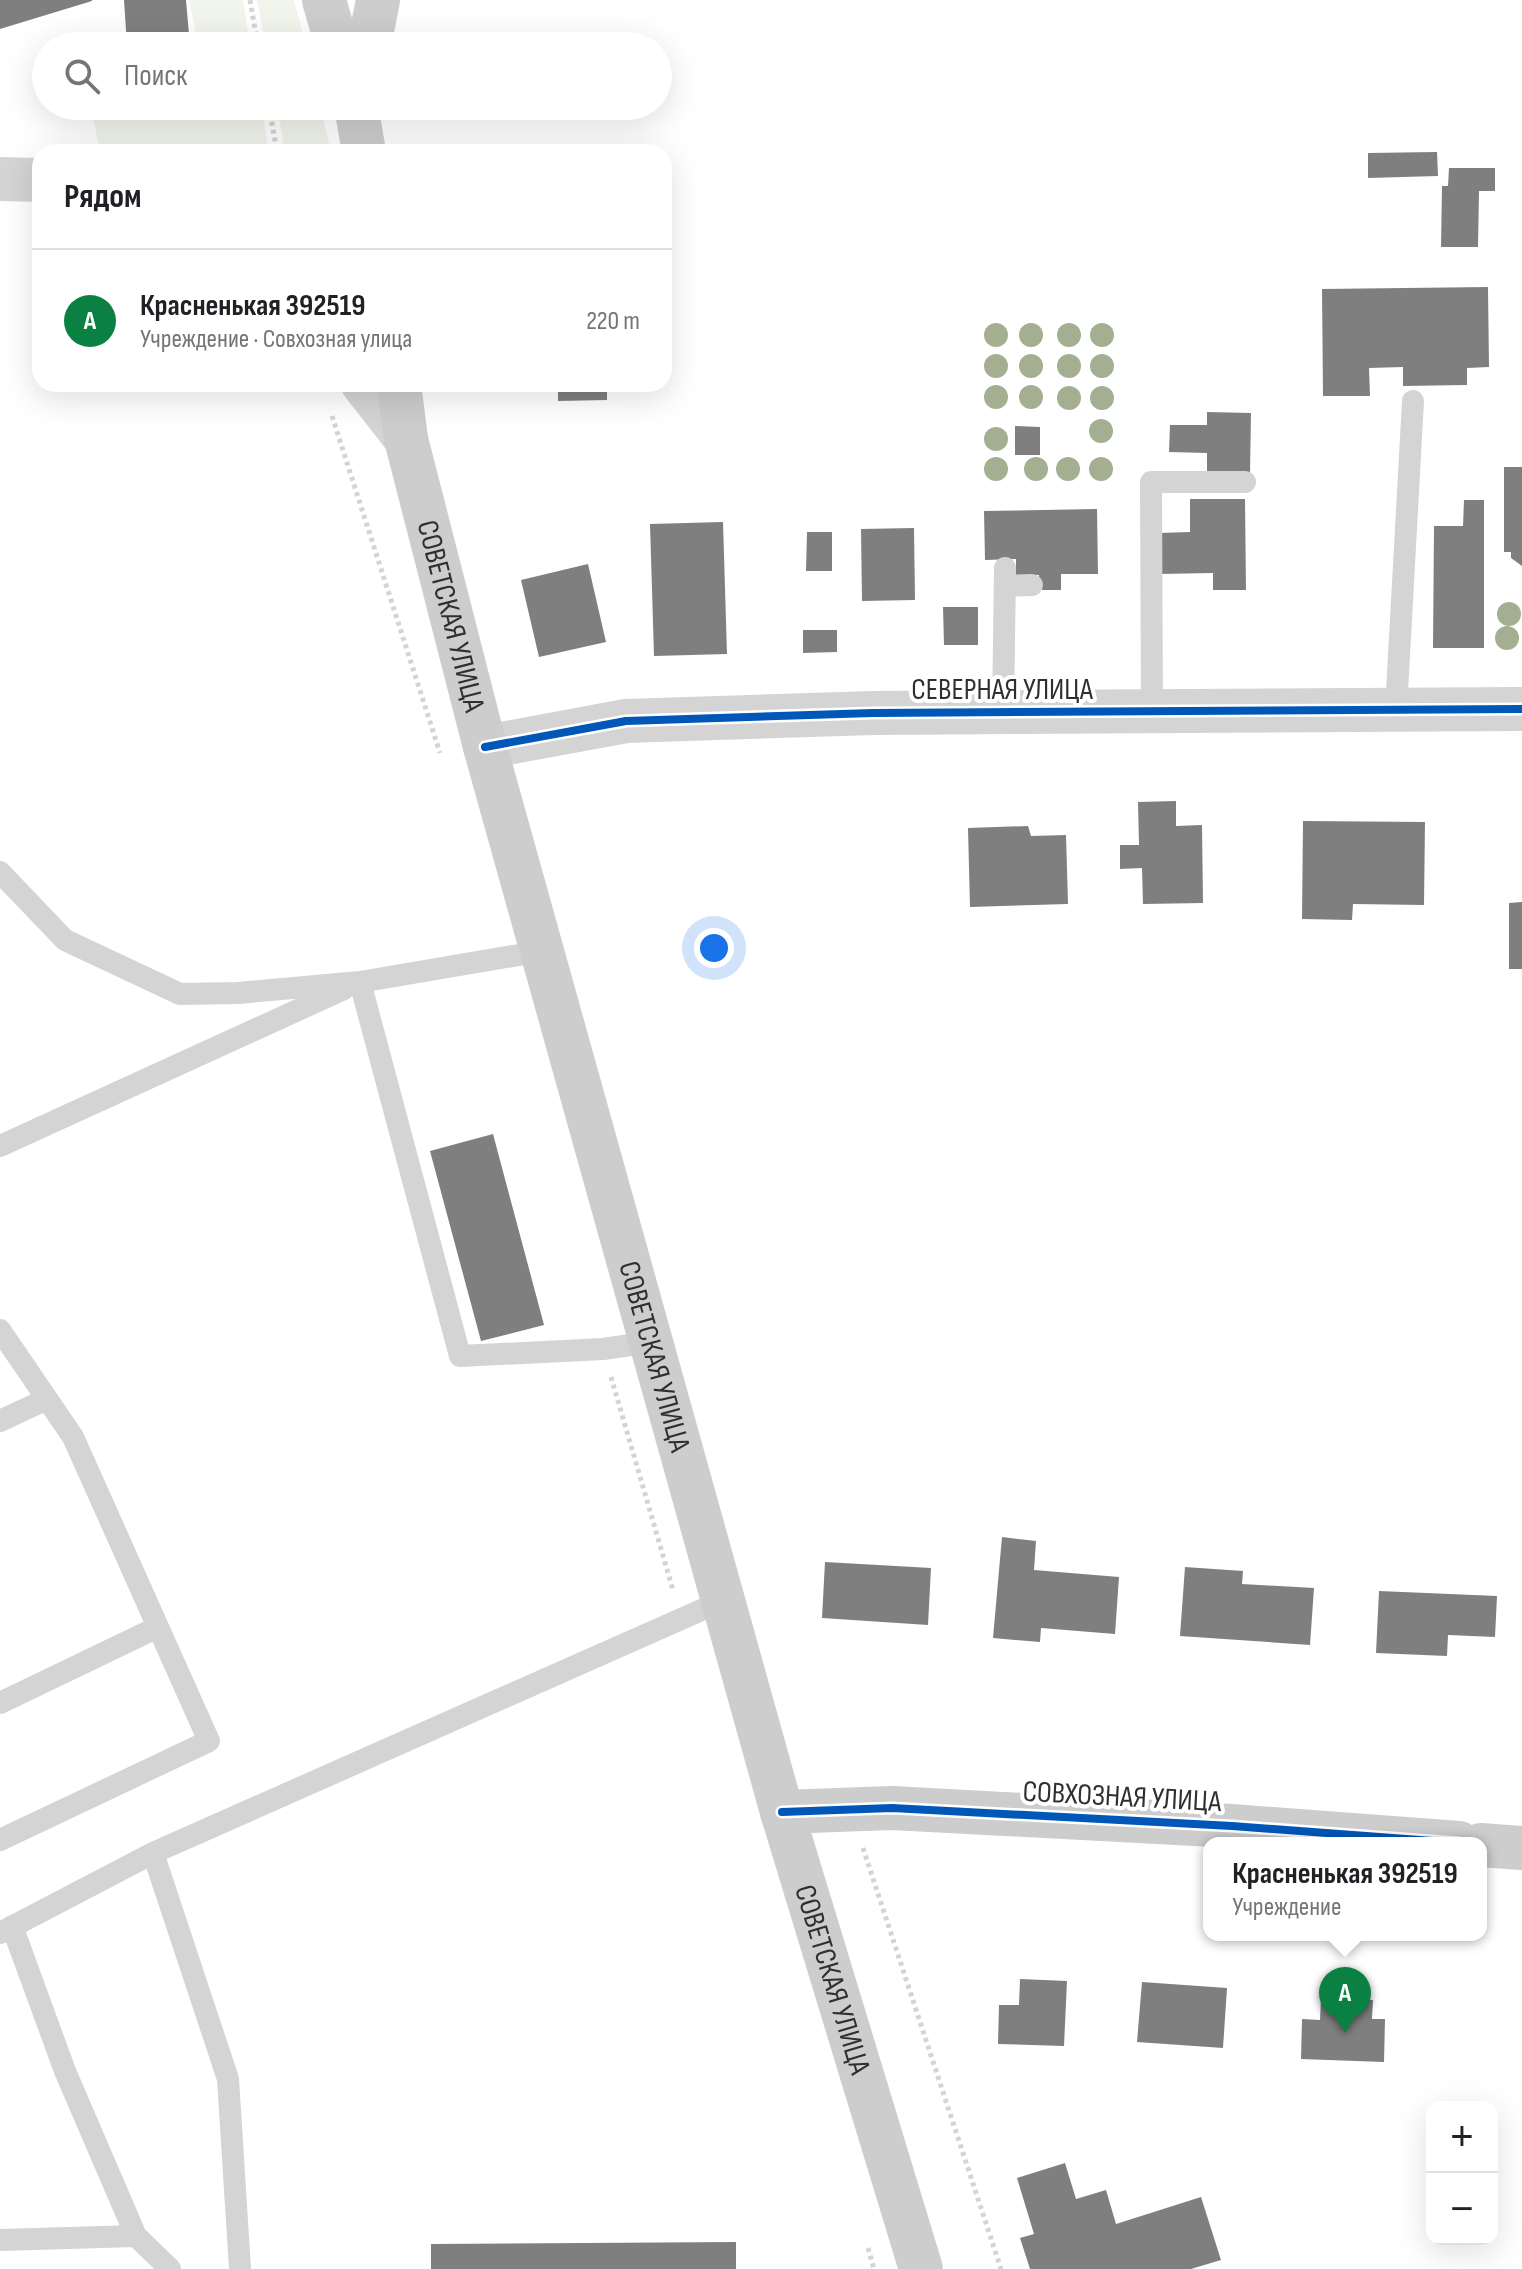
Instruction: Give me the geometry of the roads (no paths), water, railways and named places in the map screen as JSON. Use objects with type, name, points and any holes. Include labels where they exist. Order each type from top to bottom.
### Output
[{"type":"main road","points":[[324,0],[333,32]]},
{"type":"main road","points":[[372,32],[378,0]]},
{"type":"main road","points":[[358,120],[363,144]]},
{"type":"main road","name":"СОВЕТСКАЯ УЛИЦА","points":[[400,392],[406,439],[485,747],[782,1812],[921,2269]]},
{"type":"main road","name":"СОВХОЗНАЯ УЛИЦА","points":[[782,1812],[892,1808],[1379,1837]]},
{"type":"main road","points":[[1487,1845],[1522,1848]]},
{"type":"street","points":[[0,179],[32,180]]},
{"type":"street","points":[[369,392],[406,439]]},
{"type":"street","name":"СЕВЕРНАЯ УЛИЦА","points":[[485,747],[626,721],[873,713],[1522,709]]},
{"type":"lane","points":[[1396,710],[1413,401]]},
{"type":"lane","points":[[1152,712],[1151,482],[1245,482]]},
{"type":"lane","points":[[1003,713],[1005,577],[1032,585]]},
{"type":"lane","points":[[0,872],[65,940],[180,994],[238,993],[360,982],[542,951]]},
{"type":"lane","points":[[0,1146],[360,982]]},
{"type":"lane","points":[[360,982],[460,1356],[603,1349],[652,1342]]},
{"type":"lane","points":[[0,1330],[73,1437],[209,1741],[0,1840]]},
{"type":"lane","points":[[0,1421],[47,1399]]},
{"type":"lane","points":[[170,2269],[136,2236],[6,1930],[153,1853],[724,1600]]},
{"type":"lane","points":[[0,1703],[158,1627]]},
{"type":"lane","points":[[153,1853],[228,2079],[240,2269]]},
{"type":"lane","points":[[0,2240],[136,2236]]},
{"type":"place","name":"Красненькая 392519","points":[[1345,2033]]}]
